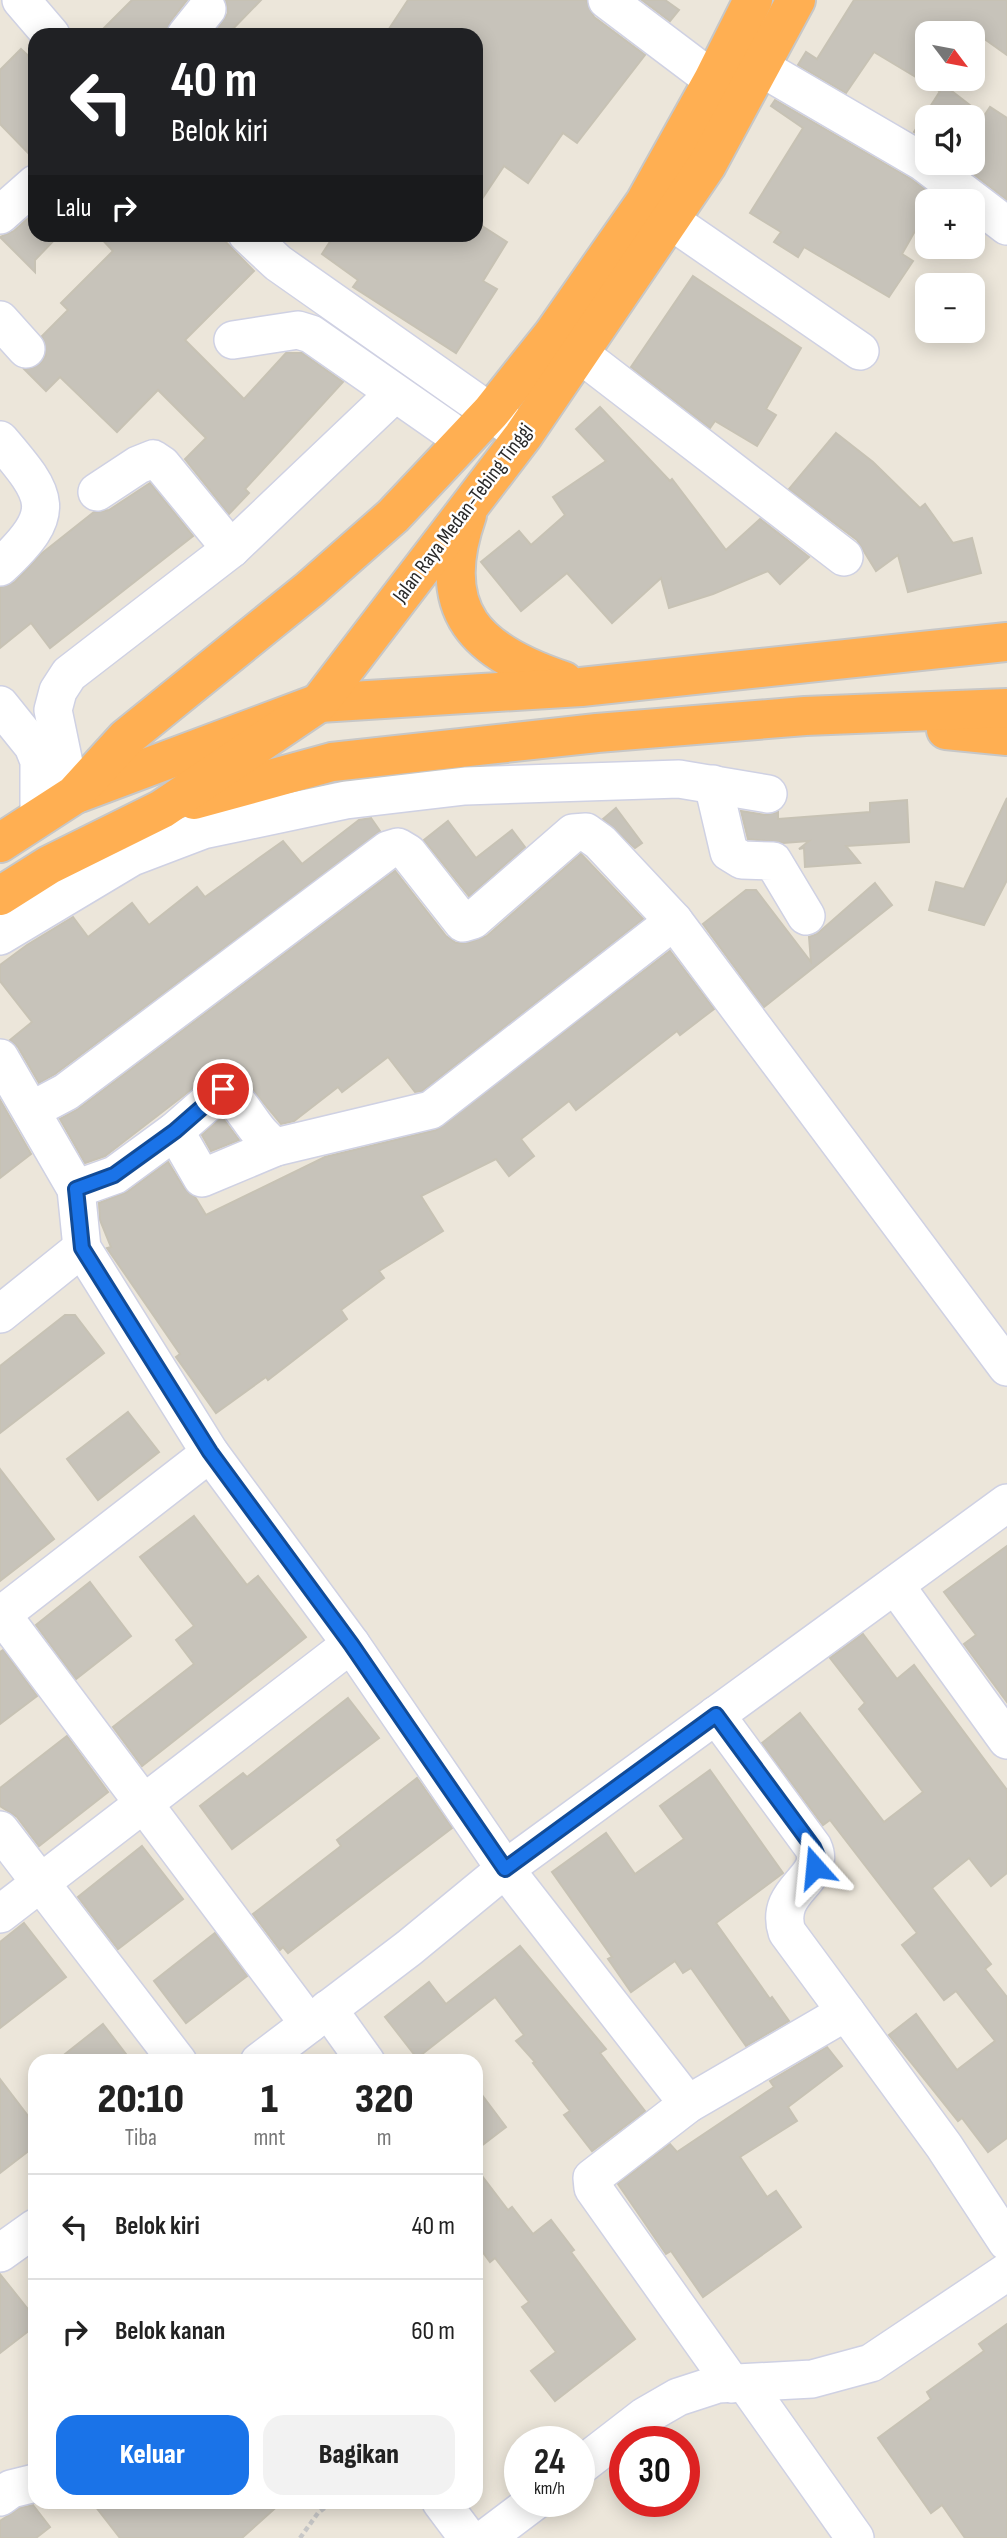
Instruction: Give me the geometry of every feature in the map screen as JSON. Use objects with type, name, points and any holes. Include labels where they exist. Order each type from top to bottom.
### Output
[{"type":"highway","name":"Jalan Raya Medan-Tebing Tinggi","points":[[0,896],[50,864],[162,809],[319,703],[523,436],[567,343],[657,211],[713,80],[753,0]]},
{"type":"highway","name":"Jalan Raya Medan-Tebing Tinggi","points":[[657,211],[707,166],[762,68],[796,0]]},
{"type":"highway","name":"Jalan Raya Medan-Tebing Tinggi","points":[[0,843],[72,796],[126,738],[310,589],[393,516],[491,412],[567,343]]},
{"type":"highway","points":[[472,503],[457,544],[461,612],[496,652],[524,668],[581,687]]},
{"type":"highway","points":[[72,796],[319,703],[581,687],[1007,642]]},
{"type":"highway","points":[[162,809],[332,762],[597,733],[805,716],[1007,708]]},
{"type":"highway","points":[[805,716],[1007,736]]},
{"type":"street","points":[[22,0],[45,28]]},
{"type":"street","points":[[607,0],[713,80]]},
{"type":"street","points":[[762,68],[923,162],[1007,226]]},
{"type":"street","points":[[0,215],[28,190]]},
{"type":"street","points":[[657,211],[860,351]]},
{"type":"street","points":[[256,242],[278,263],[523,436]]},
{"type":"street","points":[[0,320],[26,349]]},
{"type":"street","points":[[233,340],[298,330],[322,341],[463,440]]},
{"type":"street","points":[[567,343],[844,557]]},
{"type":"street","points":[[72,796],[53,710],[58,691],[69,674],[231,549],[394,394]]},
{"type":"street","points":[[0,440],[31,476],[40,496],[41,516],[33,534],[0,567]]},
{"type":"street","points":[[97,492],[138,465],[153,459],[162,465],[231,549]]},
{"type":"street","points":[[0,705],[33,746],[39,761],[39,818]]},
{"type":"street","points":[[0,936],[132,857],[202,830],[346,800],[465,786],[678,779],[768,794]]},
{"type":"street","points":[[713,784],[729,852],[742,860],[773,861],[806,916]]},
{"type":"street","points":[[32,1110],[66,1092],[388,850],[398,847],[408,853],[463,923],[472,920],[573,833],[586,832],[600,842],[674,921],[1007,1367]]},
{"type":"street","points":[[175,1131],[202,1178],[276,1147],[430,1110],[674,921]]},
{"type":"street","points":[[0,1058],[76,1189],[82,1248],[210,1452],[351,1644],[505,1869],[688,2104]]},
{"type":"street","points":[[76,1189],[114,1175],[175,1131],[223,1089],[234,1097],[264,1140],[276,1147]]},
{"type":"street","points":[[0,1314],[82,1248]]},
{"type":"street","points":[[210,1452],[1,1614],[145,1803],[318,2017],[357,2054]]},
{"type":"street","points":[[269,2054],[505,1869],[1007,1503]]},
{"type":"street","points":[[895,1585],[1007,1740]]},
{"type":"street","points":[[0,1914],[351,1644]]},
{"type":"street","points":[[716,1715],[817,1856],[815,1867],[786,1903],[782,1917],[787,1932],[944,2146],[1007,2242]]},
{"type":"street","points":[[0,1830],[172,2054]]},
{"type":"street","points":[[846,2012],[688,2104],[599,2170],[593,2178],[593,2188],[855,2538]]},
{"type":"street","points":[[0,2253],[28,2233]]},
{"type":"street","points":[[595,2455],[645,2416],[678,2397],[718,2384],[812,2379],[871,2363],[1007,2272]]},
{"type":"street","points":[[0,2497],[11,2489],[28,2485]]},
{"type":"street","points":[[446,2509],[468,2538]]},
{"type":"street","points":[[486,2538],[514,2517]]},
{"type":"path","points":[[300,2538],[323,2509]]},
{"type":"building","points":[[132,0],[187,0],[168,28],[104,28]]},
{"type":"building","points":[[226,0],[261,0],[234,28],[218,28],[228,13]]},
{"type":"building","points":[[408,0],[586,0],[594,17],[645,55],[577,143],[563,133],[528,183],[504,166],[483,198],[483,28],[390,28]]},
{"type":"building","points":[[642,0],[665,0],[679,10],[670,21]]},
{"type":"building","points":[[854,0],[1007,0],[1007,55],[985,39],[985,21],[915,21],[915,77],[874,52],[846,93],[798,65],[806,52],[817,59]]},
{"type":"building","points":[[21,49],[28,56],[28,153],[0,124],[0,70]]},
{"type":"building","points":[[940,91],[952,91],[970,105],[931,105]]},
{"type":"building","points":[[775,100],[925,189],[915,189],[915,231],[902,254],[913,261],[889,297],[804,247],[798,257],[774,242],[781,232],[750,213],[803,128],[771,106]]},
{"type":"building","points":[[990,107],[1007,118],[1007,200],[975,175],[985,175],[985,114]]},
{"type":"building","points":[[28,218],[28,242],[52,242],[35,260],[35,272],[0,237],[14,231]]},
{"type":"building","points":[[483,227],[507,242],[483,281],[497,289],[456,353],[353,287],[358,280],[322,254],[330,242],[483,242]]},
{"type":"building","points":[[105,242],[226,242],[254,271],[185,340],[244,399],[286,353],[302,353],[343,382],[245,489],[249,493],[229,514],[185,459],[206,438],[158,390],[117,432],[60,377],[46,391],[24,369],[40,364],[46,355],[42,336],[68,310],[61,303],[113,251]]},
{"type":"building","points":[[693,276],[801,348],[766,409],[776,415],[757,446],[715,421],[710,428],[631,367]]},
{"type":"building","points":[[600,407],[670,481],[672,479],[726,550],[760,519],[809,557],[780,584],[768,571],[713,594],[669,608],[661,578],[612,623],[567,573],[521,611],[481,562],[519,531],[531,545],[565,515],[553,497],[606,461],[576,429]]},
{"type":"building","points":[[836,433],[873,462],[920,508],[925,504],[953,543],[972,538],[981,573],[908,592],[898,555],[876,571],[857,540],[789,489]]},
{"type":"building","points":[[150,483],[193,536],[50,648],[31,623],[0,648],[0,587],[15,582],[41,554],[94,512],[109,510]]},
{"type":"building","points":[[1007,798],[1007,880],[984,925],[929,910],[936,882],[964,889]]},
{"type":"building","points":[[907,800],[909,842],[846,846],[860,863],[805,867],[804,848],[799,849],[809,841],[783,843],[748,839],[741,811],[765,815],[778,812],[778,819],[870,812],[870,803]]},
{"type":"building","points":[[616,808],[642,843],[635,848],[603,819]]},
{"type":"building","points":[[371,818],[380,831],[55,1074],[39,1083],[18,1047],[10,1040],[32,1022],[0,981],[0,965],[73,917],[88,937],[132,903],[149,925],[197,887],[205,897],[283,841],[302,864],[359,820]]},
{"type":"building","points":[[448,821],[476,858],[512,830],[525,847],[469,896],[424,840]]},
{"type":"building","points":[[581,854],[643,919],[422,1091],[415,1092],[388,1057],[342,1092],[338,1087],[294,1121],[281,1124],[244,1079],[228,1069],[218,1069],[105,1156],[85,1163],[60,1119],[78,1109],[395,871],[446,936],[456,943],[468,943],[487,936]]},
{"type":"building","points":[[875,883],[892,905],[764,1007],[703,924],[746,890],[756,890],[811,962],[809,937],[817,934]]},
{"type":"building","points":[[670,951],[714,1009],[680,1035],[677,1031],[576,1110],[569,1101],[521,1139],[534,1156],[509,1176],[496,1159],[421,1196],[443,1231],[379,1271],[384,1278],[341,1310],[347,1319],[268,1380],[266,1377],[216,1413],[176,1357],[180,1354],[107,1248],[111,1247],[100,1220],[99,1203],[127,1192],[168,1162],[184,1188],[195,1197],[206,1215],[325,1157],[436,1130]]},
{"type":"building","points":[[0,1100],[31,1154],[0,1178]]},
{"type":"building","points":[[222,1117],[239,1140],[211,1151],[202,1135]]},
{"type":"building","points":[[65,1315],[75,1315],[104,1353],[0,1433],[0,1366]]},
{"type":"building","points":[[128,1412],[159,1452],[98,1500],[67,1459]]},
{"type":"building","points":[[0,1469],[54,1539],[0,1581]]},
{"type":"building","points":[[194,1516],[247,1585],[258,1576],[306,1637],[142,1766],[113,1727],[194,1664],[176,1640],[194,1626],[140,1557]]},
{"type":"building","points":[[1007,1546],[1007,1702],[964,1644],[976,1635],[944,1592]]},
{"type":"building","points":[[90,1582],[131,1636],[76,1679],[36,1625]]},
{"type":"building","points":[[863,1634],[897,1679],[914,1665],[1007,1790],[1007,1873],[991,1886],[969,1858],[932,1888],[991,1964],[985,1969],[1007,1997],[1007,2138],[988,2152],[962,2118],[958,2121],[889,2035],[916,2014],[957,2070],[995,2041],[956,1991],[944,2000],[902,1945],[917,1933],[830,1820],[823,1825],[762,1743],[800,1713],[884,1822],[923,1792],[859,1709],[865,1703],[830,1658]]},
{"type":"building","points":[[3,1650],[37,1696],[0,1724],[0,1652]]},
{"type":"building","points":[[348,1698],[379,1738],[232,1849],[200,1806],[243,1773],[247,1777]]},
{"type":"building","points":[[67,1736],[108,1792],[39,1846],[17,1817],[0,1806],[0,1788]]},
{"type":"building","points":[[710,1770],[783,1873],[716,1923],[789,2021],[746,2046],[691,1968],[683,1973],[675,1961],[631,1992],[608,1959],[612,1957],[552,1872],[606,1833],[635,1874],[684,1839],[660,1806]]},
{"type":"building","points":[[417,1778],[452,1828],[288,1953],[283,1947],[280,1950],[253,1914],[341,1846],[337,1840]]},
{"type":"building","points":[[142,1846],[183,1899],[118,1949],[78,1897]]},
{"type":"building","points":[[24,1923],[66,1977],[0,2028],[0,1942]]},
{"type":"building","points":[[215,1933],[247,1976],[186,2023],[154,1981]]},
{"type":"building","points":[[520,1946],[606,2049],[600,2053],[645,2111],[592,2151],[564,2115],[570,2111],[533,2063],[535,2062],[516,2041],[524,2035],[495,1997],[422,2054],[414,2054],[385,2017],[429,1982],[446,2004]]},
{"type":"building","points":[[103,2024],[126,2054],[65,2054]]},
{"type":"building","points":[[827,2047],[842,2066],[788,2107],[797,2121],[740,2157],[767,2197],[776,2191],[801,2227],[703,2297],[671,2251],[666,2254],[618,2184],[670,2144],[677,2152],[774,2087],[770,2081]]},
{"type":"building","points":[[0,2079],[28,2116],[28,2151],[0,2173]]},
{"type":"building","points":[[483,2096],[506,2127],[483,2145]]},
{"type":"building","points":[[483,2177],[508,2210],[512,2207],[533,2234],[551,2220],[574,2250],[571,2252],[635,2339],[555,2401],[531,2371],[556,2352],[522,2307],[529,2302],[495,2258],[490,2262],[483,2252]]},
{"type":"building","points":[[0,2274],[28,2309],[28,2331],[0,2353]]},
{"type":"building","points":[[1007,2324],[1007,2538],[965,2538],[942,2505],[931,2513],[878,2438],[931,2399],[927,2392],[984,2351],[979,2344]]},
{"type":"building","points":[[28,2506],[28,2509],[36,2509],[50,2527],[36,2538],[0,2538],[0,2521],[20,2508]]},
{"type":"building","points":[[97,2509],[274,2509],[242,2538],[120,2538]]},
{"type":"route","points":[[223,1089],[175,1131],[114,1175],[76,1189],[82,1248],[210,1452],[351,1644],[505,1869],[716,1715],[813,1847],[817,1856],[815,1867]]}]
